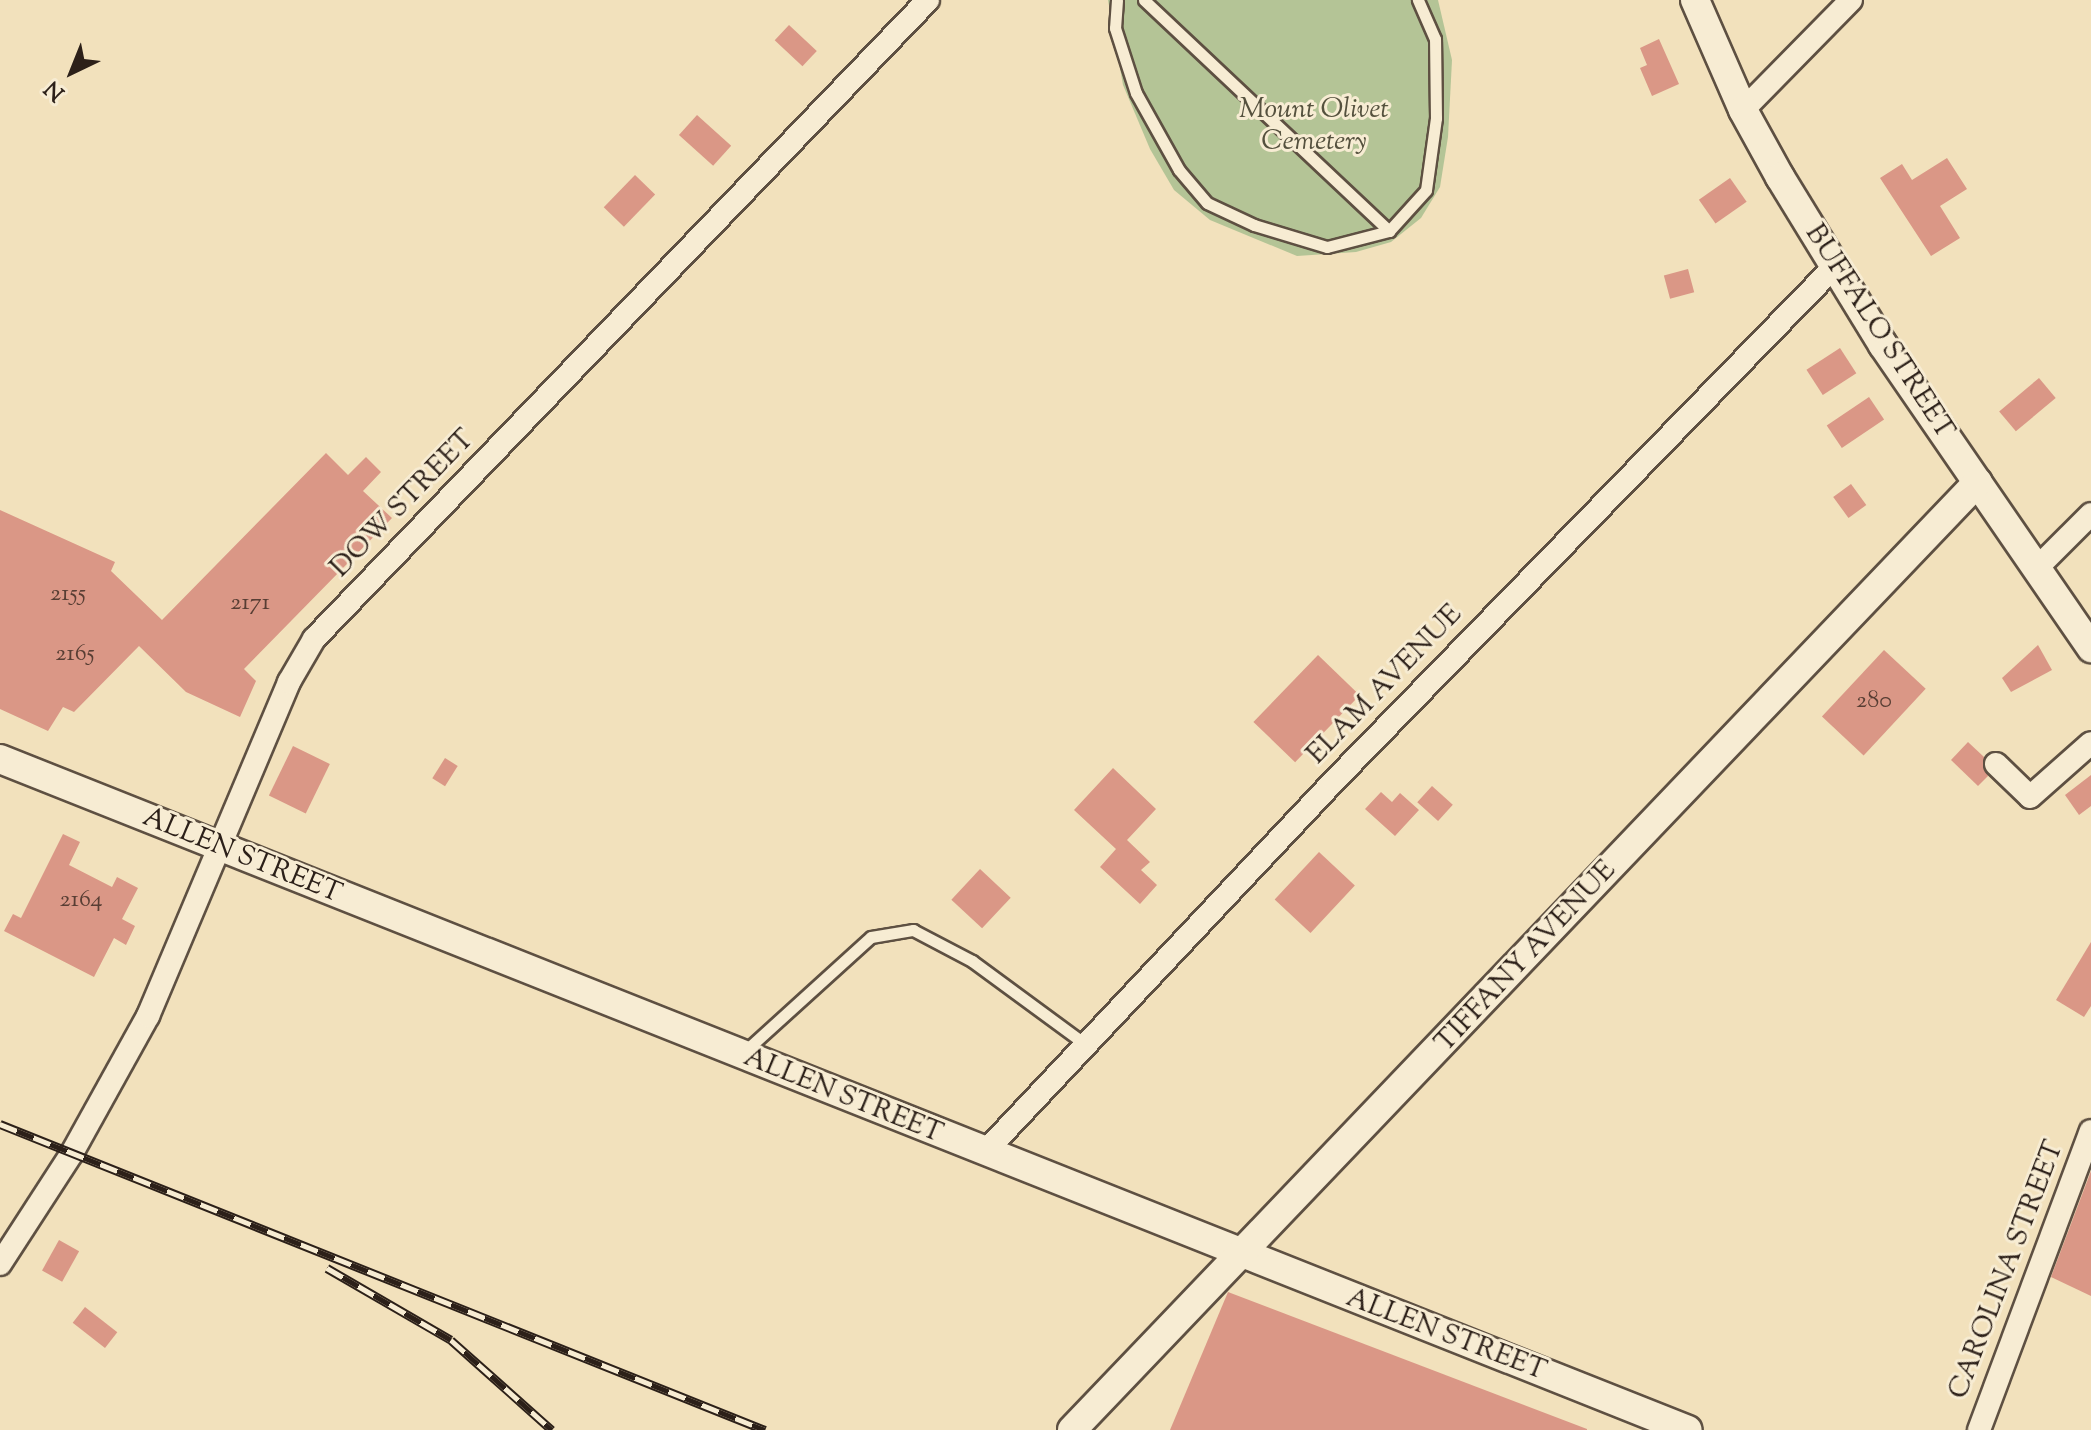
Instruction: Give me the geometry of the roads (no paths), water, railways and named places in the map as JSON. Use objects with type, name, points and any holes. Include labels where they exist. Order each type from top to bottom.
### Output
[{"type":"street","name":"BUFFALO STREET","points":[[1695,0],[1743,110],[1835,266],[2091,648]]},
{"type":"street","points":[[1743,110],[1851,0]]},
{"type":"street","name":"DOW STREET","points":[[1,1262],[72,1153],[148,1016],[289,682],[314,639],[924,1]]},
{"type":"street","name":"ELAM AVENUE","points":[[985,1152],[1085,1044],[1835,266]]},
{"type":"street","name":"TIFFANY AVENUE","points":[[1072,1430],[1243,1255],[1978,482]]},
{"type":"street","points":[[2037,568],[2091,514]]},
{"type":"street","points":[[1996,764],[2030,797],[2091,743]]},
{"type":"street","name":"ALLEN STREET","points":[[0,759],[1688,1430]]},
{"type":"street","name":"CAROLINA STREET","points":[[1979,1430],[2091,1131]]},
{"type":"lane","points":[[1117,0],[1115,28],[1136,93],[1179,170],[1207,203],[1254,225],[1327,247],[1389,231],[1426,190],[1436,118],[1435,39],[1418,0]]},
{"type":"lane","points":[[1144,0],[1389,231]]},
{"type":"lane","points":[[741,1056],[871,937],[913,930],[972,961],[1085,1044]]},
{"type":"railway","points":[[0,1124],[765,1430]]},
{"type":"railway","points":[[327,1268],[451,1340],[552,1430]]},
{"type":"park label","name":"Mount Olivet Cemetery","points":[[1314,126]]}]
